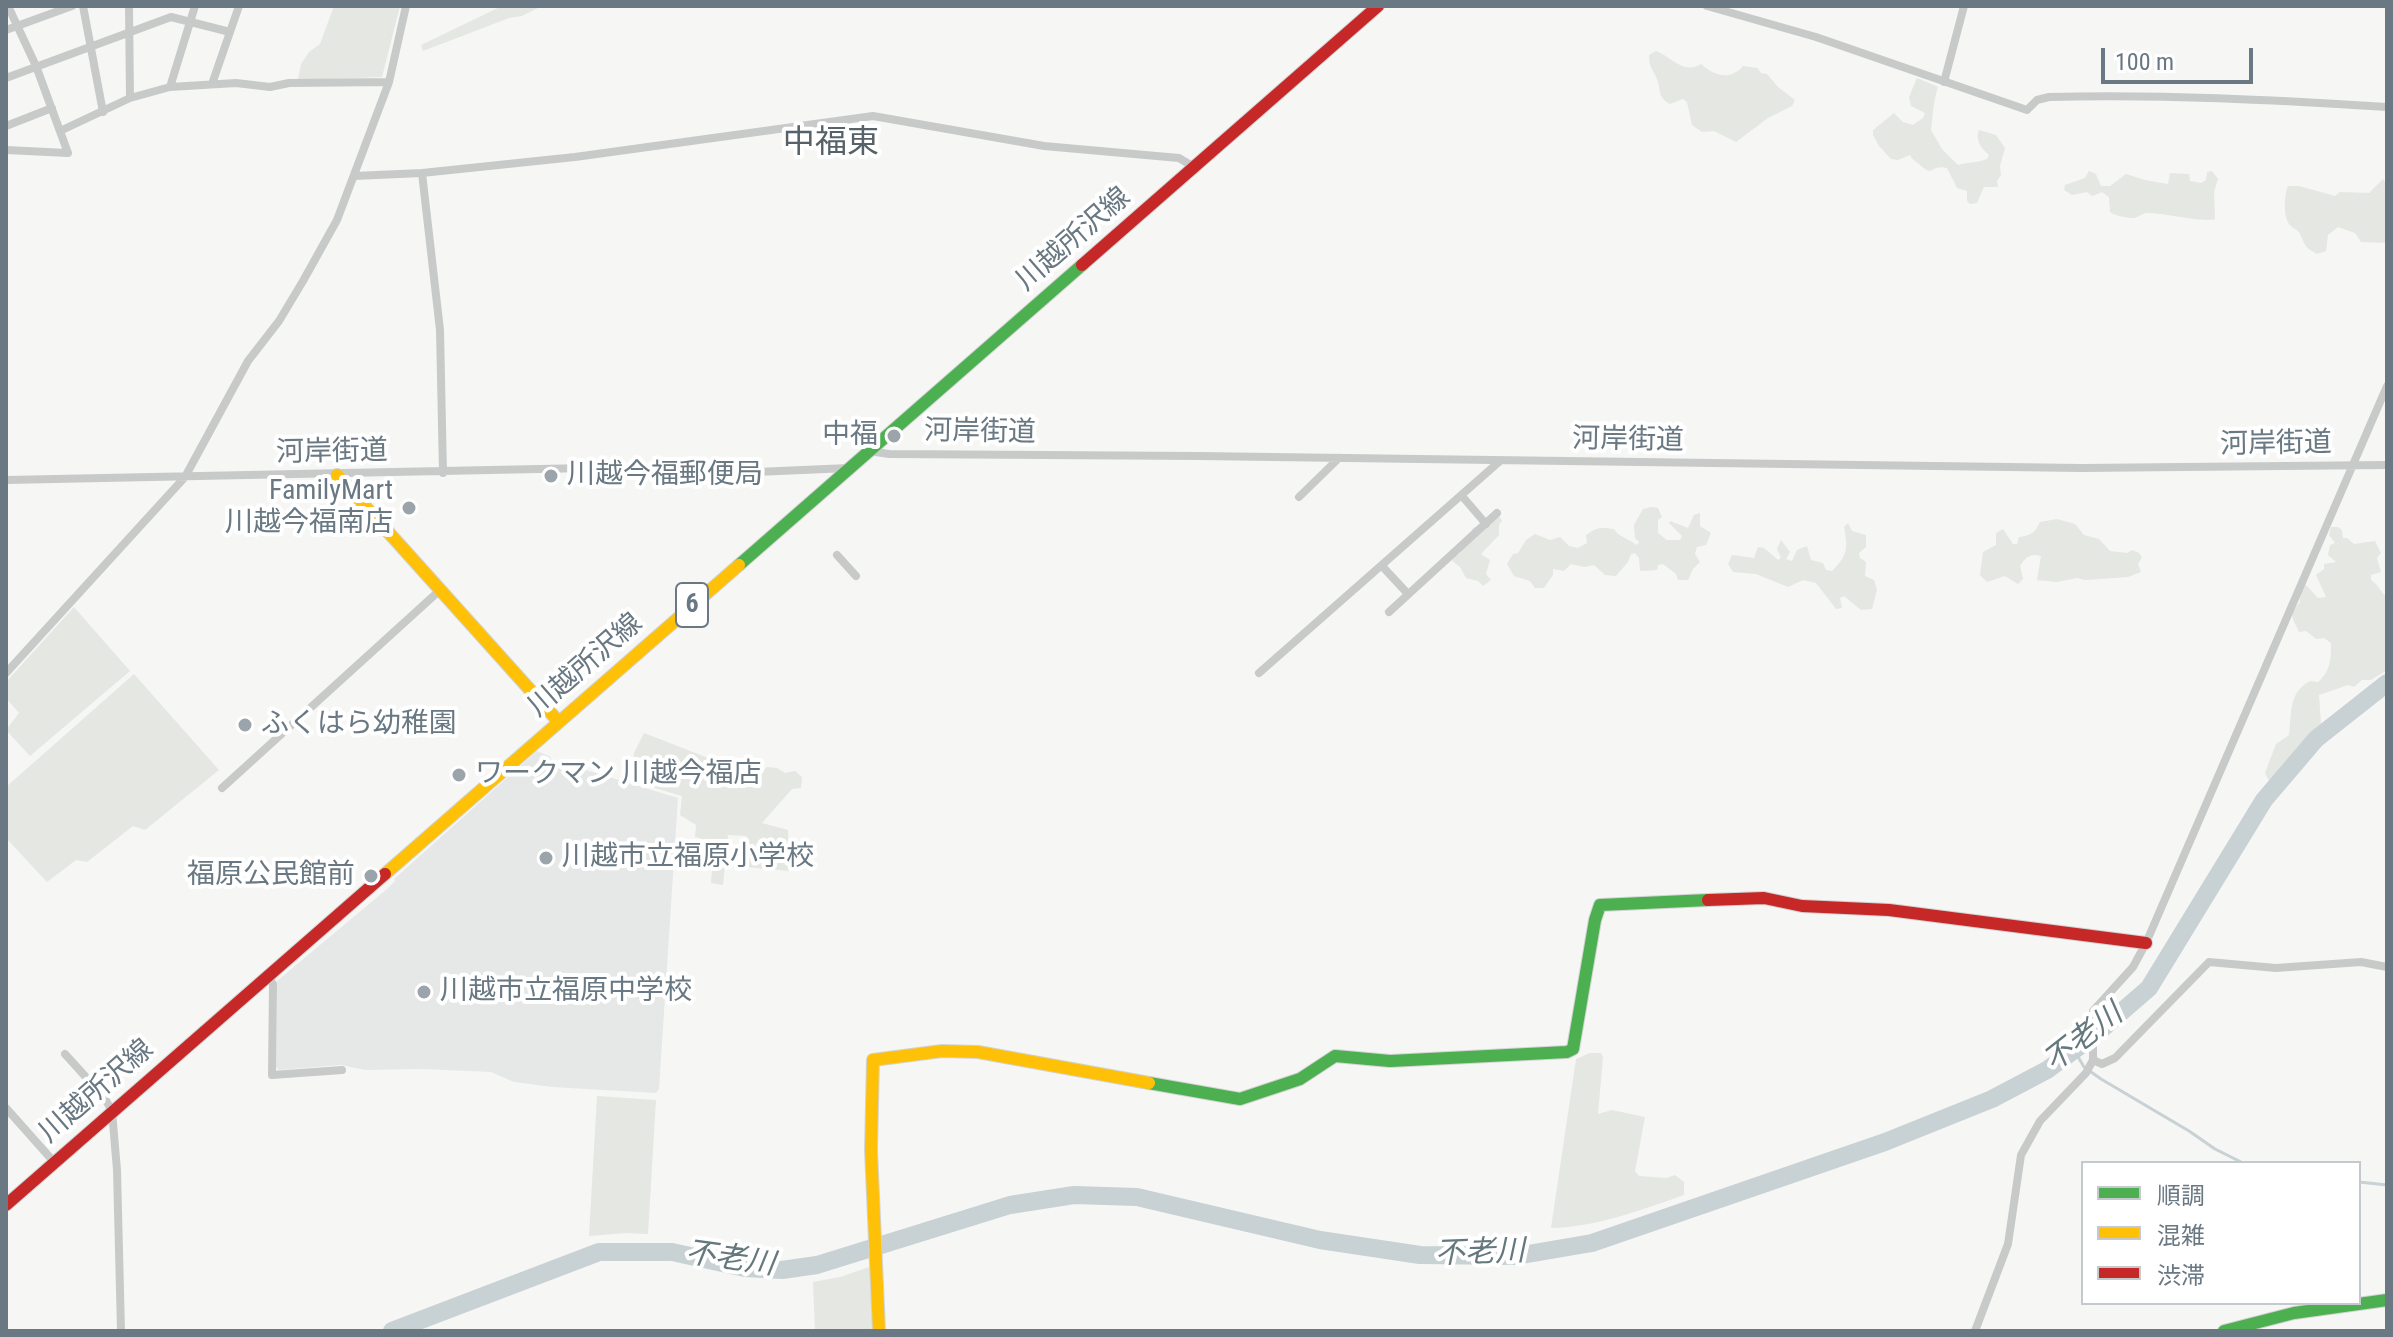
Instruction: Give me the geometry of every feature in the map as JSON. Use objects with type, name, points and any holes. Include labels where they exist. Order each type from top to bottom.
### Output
[{"type":"street","points":[[6,150],[68,153],[36,66],[8,6]]},
{"type":"street","points":[[6,30],[72,6]]},
{"type":"street","points":[[83,6],[103,112]]},
{"type":"street","points":[[129,6],[130,98]]},
{"type":"street","points":[[170,87],[195,6]]},
{"type":"street","points":[[212,84],[239,6]]},
{"type":"street","points":[[6,673],[185,477],[248,361],[279,321],[303,281],[337,220],[354,176],[389,82],[406,6]]},
{"type":"street","name":"川越所沢線","points":[[6,1205],[1378,6]]},
{"type":"street","points":[[1707,6],[1804,33],[2027,110],[2037,100],[2049,97],[2132,95],[2270,99],[2387,107]]},
{"type":"street","points":[[1944,82],[1964,6]]},
{"type":"street","points":[[6,78],[171,17],[230,32]]},
{"type":"street","points":[[60,131],[130,98],[170,87],[236,83],[270,87],[289,83],[389,82]]},
{"type":"street","points":[[6,126],[52,108]]},
{"type":"street","points":[[354,176],[422,173],[575,157],[873,116],[1044,146],[1179,158],[1194,167]]},
{"type":"street","points":[[422,173],[440,330],[443,473]]},
{"type":"street","points":[[1975,1331],[2008,1244],[2021,1155],[2040,1121],[2086,1073],[2093,1060],[2093,1011],[2133,967],[2146,943],[2387,386]]},
{"type":"street","name":"河岸街道","points":[[869,451],[889,454],[2081,468],[2387,465]]},
{"type":"street","points":[[1299,497],[1339,458]]},
{"type":"street","points":[[1259,673],[1500,461]]},
{"type":"street","name":"河岸街道","points":[[6,480],[587,468],[756,472],[850,468]]},
{"type":"street","points":[[337,475],[558,721]]},
{"type":"street","points":[[1462,496],[1486,524]]},
{"type":"street","points":[[1389,612],[1497,513]]},
{"type":"street","points":[[837,555],[856,576]]},
{"type":"street","points":[[1382,566],[1408,594]]},
{"type":"street","points":[[222,788],[439,591]]},
{"type":"street","points":[[879,1331],[871,1150],[873,1060],[942,1051],[978,1052],[1240,1099],[1300,1079],[1335,1056],[1399,1061],[1567,1052],[1573,1049],[1600,905],[1764,898],[1802,906],[1889,910],[2146,943]]},
{"type":"street","points":[[2093,1060],[2102,1064],[2115,1058],[2209,962],[2276,968],[2361,962],[2387,967]]},
{"type":"street","points":[[267,975],[273,984],[272,1075],[342,1070]]},
{"type":"street","points":[[65,1054],[104,1097],[112,1111],[117,1170],[121,1331]]},
{"type":"street","points":[[6,1108],[54,1162]]},
{"type":"street","points":[[2361,1304],[2387,1300]]},
{"type":"street","points":[[2232,1330],[2294,1313],[2351,1305]]},
{"type":"shaded area","points":[[334,6],[400,6],[382,77],[298,80],[301,64],[309,52],[320,44]]},
{"type":"shaded area","points":[[502,6],[542,6],[423,51],[421,45]]},
{"type":"shaded area","points":[[1656,51],[1683,66],[1701,64],[1722,75],[1733,74],[1743,66],[1757,68],[1795,100],[1792,106],[1768,118],[1736,142],[1714,131],[1702,132],[1692,125],[1687,102],[1683,99],[1670,104],[1663,98],[1649,61],[1649,55]]},
{"type":"shaded area","points":[[1917,78],[1938,87],[1931,130],[1942,149],[1958,165],[1987,159],[1989,155],[1978,141],[1979,130],[1996,135],[2005,148],[1998,187],[1984,187],[1977,203],[1967,201],[1967,191],[1957,188],[1947,168],[1930,171],[1910,155],[1898,160],[1891,159],[1873,135],[1873,130],[1894,113],[1903,122],[1913,125],[1923,118],[1925,113],[1911,106],[1909,97]]},
{"type":"shaded area","points":[[2089,171],[2096,174],[2101,186],[2110,186],[2126,174],[2168,184],[2170,173],[2189,174],[2190,181],[2201,183],[2206,180],[2207,172],[2212,171],[2218,179],[2214,192],[2215,219],[2200,220],[2153,213],[2134,218],[2115,215],[2110,212],[2109,197],[2102,192],[2092,196],[2087,192],[2072,195],[2064,190],[2065,185],[2085,178]]},
{"type":"shaded area","points":[[2383,179],[2387,184],[2387,243],[2361,242],[2355,233],[2338,227],[2328,235],[2326,251],[2317,254],[2307,248],[2299,232],[2288,222],[2285,206],[2288,186],[2335,196],[2340,192],[2369,193]]},
{"type":"shaded area","points":[[1658,508],[1662,517],[1658,520],[1658,533],[1667,540],[1680,540],[1682,536],[1670,521],[1688,528],[1694,515],[1700,513],[1700,526],[1711,533],[1706,545],[1697,547],[1695,554],[1700,562],[1688,580],[1678,580],[1676,574],[1663,564],[1658,565],[1657,570],[1640,571],[1639,558],[1635,553],[1631,554],[1616,576],[1605,575],[1594,565],[1584,567],[1571,564],[1564,571],[1553,569],[1553,575],[1544,588],[1535,588],[1530,581],[1514,576],[1507,564],[1526,540],[1535,534],[1550,540],[1560,537],[1569,546],[1578,548],[1587,543],[1586,535],[1590,532],[1610,528],[1637,545],[1639,542],[1635,538],[1634,525],[1643,509]]},
{"type":"shaded area","points":[[1499,516],[1502,521],[1499,535],[1481,554],[1490,560],[1486,574],[1491,580],[1483,586],[1466,578],[1460,567],[1450,559],[1460,553],[1473,528]]},
{"type":"shaded area","points":[[2057,519],[2075,524],[2084,535],[2099,539],[2110,551],[2127,553],[2132,550],[2139,553],[2142,557],[2138,564],[2141,572],[2128,577],[2077,578],[2057,582],[2037,580],[2041,556],[2031,555],[2020,566],[2023,579],[2018,584],[2005,576],[1987,582],[1980,575],[1983,552],[1996,545],[1996,533],[2003,529],[2013,544],[2017,544],[2019,537],[2032,533],[2040,522]]},
{"type":"shaded area","points":[[1848,523],[1852,531],[1866,535],[1866,547],[1859,553],[1866,562],[1865,576],[1874,580],[1877,590],[1872,609],[1861,610],[1844,596],[1840,598],[1842,608],[1836,609],[1816,583],[1803,580],[1788,587],[1756,574],[1733,572],[1728,564],[1732,555],[1754,558],[1758,547],[1764,548],[1778,560],[1781,558],[1777,549],[1781,540],[1790,552],[1786,559],[1792,561],[1797,550],[1807,546],[1811,560],[1823,563],[1826,570],[1832,571],[1846,551],[1844,527]]},
{"type":"shaded area","points":[[2331,527],[2338,527],[2342,530],[2343,538],[2354,544],[2375,541],[2381,553],[2377,558],[2381,572],[2371,575],[2371,580],[2387,597],[2387,670],[2371,680],[2362,680],[2354,687],[2348,685],[2319,695],[2321,723],[2309,740],[2310,753],[2291,764],[2292,772],[2285,778],[2269,781],[2265,773],[2276,744],[2289,735],[2294,698],[2310,681],[2318,682],[2329,664],[2331,643],[2324,638],[2316,639],[2306,631],[2299,632],[2292,614],[2300,602],[2303,586],[2306,585],[2318,598],[2326,597],[2316,575],[2324,569],[2324,564],[2336,562],[2328,555],[2330,545],[2335,543],[2329,535]]},
{"type":"shaded area","points":[[74,607],[130,671],[30,756],[6,730],[19,713],[6,698],[6,682]]},
{"type":"shaded area","points":[[134,674],[219,770],[145,830],[133,826],[87,862],[76,860],[47,882],[6,838],[6,787]]},
{"type":"shaded area","points":[[644,733],[757,777],[767,767],[785,773],[795,771],[802,777],[801,788],[792,789],[762,823],[788,830],[789,871],[746,867],[747,836],[728,835],[723,885],[711,883],[714,842],[695,837],[696,825],[680,815],[682,796],[648,786],[632,774],[634,753]]},
{"type":"shaded area","points":[[537,751],[550,759],[678,798],[659,1089],[656,1093],[552,1087],[514,1082],[491,1072],[365,1070],[341,1065],[279,1070],[276,1067],[277,981],[387,889],[394,879]]},
{"type":"shaded area","points":[[1590,1053],[1601,1053],[1603,1057],[1598,1114],[1612,1110],[1645,1117],[1635,1171],[1639,1176],[1666,1178],[1675,1175],[1684,1182],[1684,1195],[1602,1221],[1551,1228],[1576,1059]]},
{"type":"shaded area","points":[[597,1096],[656,1100],[648,1234],[589,1236]]},
{"type":"shaded area","points":[[872,1266],[875,1331],[815,1331],[813,1282]]},
{"type":"waterway","name":"不老川","points":[[392,1331],[599,1252],[672,1252],[745,1268],[782,1270],[817,1265],[1010,1205],[1074,1195],[1137,1197],[1320,1240],[1420,1255],[1516,1256],[1592,1243],[1885,1142],[1992,1099],[2047,1070],[2096,1034],[2149,988],[2264,800],[2316,739],[2387,683]]},
{"type":"waterway","points":[[2074,1050],[2084,1067],[2101,1079],[2239,1161]]},
{"type":"waterway","points":[[2361,1182],[2387,1185]]},
{"type":"traffic: fast","points":[[739,565],[1082,265]]},
{"type":"traffic: fast","points":[[1149,1083],[1240,1099],[1300,1079],[1335,1056],[1390,1061],[1567,1052],[1573,1049],[1600,905],[1708,900]]},
{"type":"traffic: fast","points":[[2361,1304],[2387,1300]]},
{"type":"traffic: fast","points":[[2224,1331],[2294,1313],[2351,1305]]},
{"type":"traffic: slow","points":[[337,475],[558,721]]},
{"type":"traffic: slow","points":[[385,874],[739,565]]},
{"type":"traffic: slow","points":[[879,1331],[871,1150],[873,1060],[942,1051],[978,1052],[1149,1083]]},
{"type":"traffic: jam","points":[[1082,265],[1378,6]]},
{"type":"traffic: jam","points":[[6,1205],[385,874]]},
{"type":"traffic: jam","points":[[1708,900],[1764,898],[1802,906],[1889,910],[2146,943]]},
{"type":"place","name":"中福","points":[[894,436]]},
{"type":"place","name":"川越今福郵便局","points":[[551,476]]},
{"type":"place","name":"FamilyMart 川越今福南店","points":[[409,508]]},
{"type":"place","name":"ふくはら幼稚園","points":[[245,725]]},
{"type":"place","name":"ワークマン 川越今福店","points":[[459,775]]},
{"type":"place","name":"川越市立福原小学校","points":[[546,858]]},
{"type":"place","name":"福原公民館前","points":[[371,876]]},
{"type":"place","name":"川越市立福原中学校","points":[[424,992]]},
{"type":"district","name":"中福東","points":[[831,144]]}]
